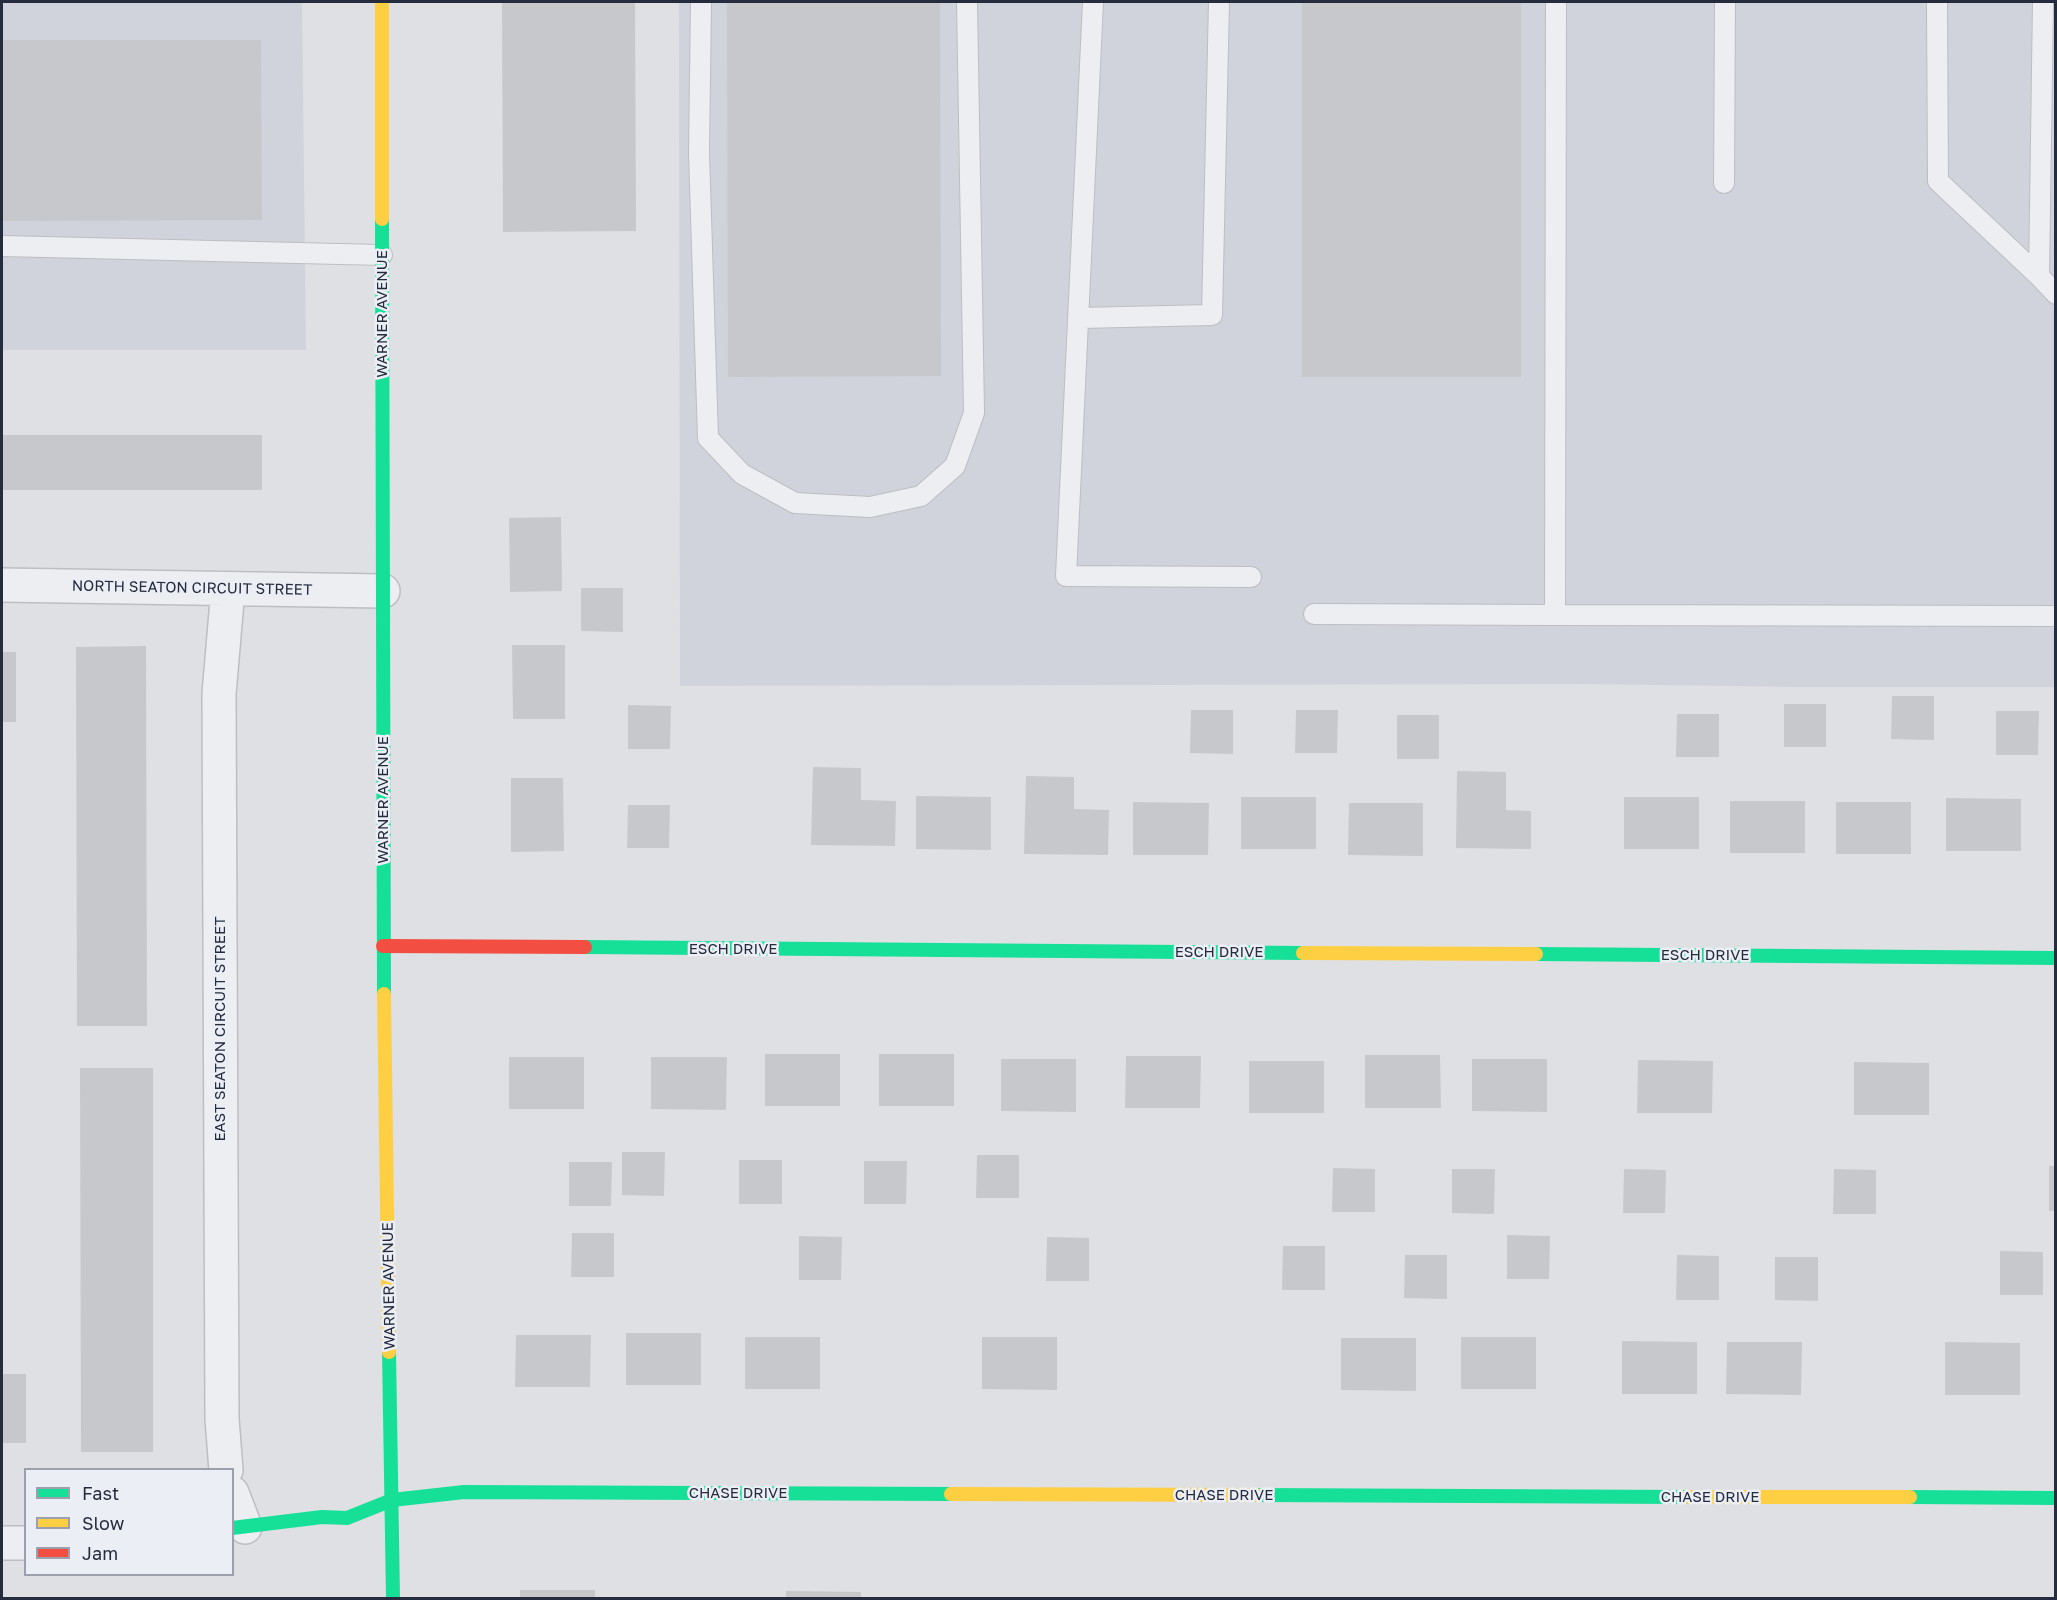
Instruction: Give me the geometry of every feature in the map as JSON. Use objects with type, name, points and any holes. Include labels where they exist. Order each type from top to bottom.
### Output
[{"type":"street","name":"WARNER AVENUE","points":[[382,2],[383,946],[393,1599]]},
{"type":"street","name":"NORTH SEATON CIRCUIT STREET","points":[[2,585],[383,591]]},
{"type":"street","name":"EAST SEATON CIRCUIT STREET","points":[[226,1468],[222,1419],[219,694],[228,590]]},
{"type":"street","name":"ESCH DRIVE","points":[[383,946],[2055,958]]},
{"type":"street","name":"CHASE DRIVE","points":[[239,1527],[322,1518],[347,1518],[392,1500],[464,1492],[2055,1498]]},
{"type":"street","points":[[234,1502],[239,1527]]},
{"type":"street","points":[[2,1543],[24,1543]]},
{"type":"lane","points":[[701,2],[699,153],[708,438],[742,474],[795,503],[870,507],[921,496],[955,466],[974,413],[967,2]]},
{"type":"lane","points":[[1093,2],[1066,576],[1251,577]]},
{"type":"lane","points":[[1079,318],[1212,315],[1219,2]]},
{"type":"lane","points":[[1555,615],[1556,2]]},
{"type":"lane","points":[[1724,183],[1725,2]]},
{"type":"lane","points":[[1937,2],[1938,180],[2055,294]]},
{"type":"lane","points":[[2039,276],[2043,2]]},
{"type":"lane","points":[[2,246],[382,255]]},
{"type":"lane","points":[[1314,614],[2055,616]]},
{"type":"shaded area","points":[[2,2],[302,2],[306,350],[2,350]]},
{"type":"shaded area","points":[[679,2],[2055,2],[2055,687],[1582,684],[680,686]]},
{"type":"building","points":[[502,2],[635,2],[636,231],[503,232]]},
{"type":"building","points":[[727,2],[940,2],[941,376],[728,377]]},
{"type":"building","points":[[1302,2],[1521,2],[1521,377],[1302,377]]},
{"type":"building","points":[[2,40],[261,40],[262,220],[2,221]]},
{"type":"building","points":[[2,435],[262,435],[262,490],[2,490]]},
{"type":"building","points":[[561,517],[562,591],[510,592],[509,518]]},
{"type":"building","points":[[581,588],[623,588],[623,632],[581,631]]},
{"type":"building","points":[[512,645],[565,645],[565,719],[513,719]]},
{"type":"building","points":[[146,646],[147,1026],[77,1026],[76,647]]},
{"type":"building","points":[[2,652],[16,652],[16,722],[2,722]]},
{"type":"building","points":[[1892,696],[1934,696],[1934,740],[1891,739]]},
{"type":"building","points":[[1784,704],[1826,704],[1826,747],[1784,747]]},
{"type":"building","points":[[628,705],[671,706],[670,749],[628,749]]},
{"type":"building","points":[[1191,710],[1233,710],[1233,754],[1190,753]]},
{"type":"building","points":[[1296,710],[1338,710],[1337,753],[1295,753]]},
{"type":"building","points":[[1996,711],[2039,711],[2038,755],[1996,755]]},
{"type":"building","points":[[1677,714],[1719,714],[1719,757],[1676,757]]},
{"type":"building","points":[[1397,715],[1439,715],[1439,759],[1397,759]]},
{"type":"building","points":[[813,767],[861,768],[861,800],[896,801],[895,846],[811,845]]},
{"type":"building","points":[[1457,771],[1506,772],[1506,810],[1531,811],[1531,849],[1456,848]]},
{"type":"building","points":[[1026,776],[1074,777],[1074,809],[1109,810],[1108,855],[1024,854]]},
{"type":"building","points":[[511,778],[563,778],[564,851],[511,852]]},
{"type":"building","points":[[916,796],[991,797],[991,850],[916,849]]},
{"type":"building","points":[[1241,797],[1316,797],[1316,849],[1241,849]]},
{"type":"building","points":[[1624,797],[1699,797],[1699,849],[1624,849]]},
{"type":"building","points":[[1946,798],[2021,799],[2021,851],[1946,851]]},
{"type":"building","points":[[1730,801],[1805,801],[1805,853],[1730,853]]},
{"type":"building","points":[[1133,802],[1209,803],[1208,855],[1133,855]]},
{"type":"building","points":[[1836,802],[1911,802],[1911,854],[1836,854]]},
{"type":"building","points":[[1349,803],[1423,803],[1423,856],[1348,855]]},
{"type":"building","points":[[628,805],[670,805],[669,848],[627,848]]},
{"type":"building","points":[[765,1054],[840,1054],[840,1106],[765,1106]]},
{"type":"building","points":[[879,1054],[954,1054],[954,1106],[879,1106]]},
{"type":"building","points":[[1365,1055],[1440,1055],[1441,1108],[1365,1108]]},
{"type":"building","points":[[1126,1056],[1201,1056],[1200,1108],[1125,1108]]},
{"type":"building","points":[[509,1057],[584,1057],[584,1109],[509,1109]]},
{"type":"building","points":[[651,1057],[727,1057],[726,1110],[651,1109]]},
{"type":"building","points":[[1001,1059],[1076,1059],[1076,1112],[1001,1111]]},
{"type":"building","points":[[1472,1059],[1547,1059],[1547,1112],[1472,1111]]},
{"type":"building","points":[[1638,1060],[1713,1061],[1712,1113],[1637,1113]]},
{"type":"building","points":[[1249,1061],[1324,1061],[1324,1113],[1249,1113]]},
{"type":"building","points":[[1854,1062],[1929,1063],[1929,1115],[1854,1115]]},
{"type":"building","points":[[80,1068],[153,1068],[153,1452],[81,1452]]},
{"type":"building","points":[[622,1152],[665,1152],[664,1196],[622,1195]]},
{"type":"building","points":[[977,1155],[1019,1155],[1019,1198],[976,1198]]},
{"type":"building","points":[[739,1160],[782,1160],[782,1204],[739,1204]]},
{"type":"building","points":[[864,1161],[907,1161],[906,1204],[864,1204]]},
{"type":"building","points":[[569,1162],[612,1162],[611,1206],[569,1206]]},
{"type":"building","points":[[2049,1166],[2056,1166],[2056,1211],[2049,1211]]},
{"type":"building","points":[[1333,1168],[1375,1169],[1375,1212],[1332,1212]]},
{"type":"building","points":[[1452,1169],[1495,1169],[1494,1214],[1452,1213]]},
{"type":"building","points":[[1624,1169],[1666,1170],[1665,1213],[1623,1213]]},
{"type":"building","points":[[1834,1169],[1876,1170],[1876,1214],[1833,1214]]},
{"type":"building","points":[[572,1233],[614,1233],[614,1277],[571,1277]]},
{"type":"building","points":[[1507,1235],[1550,1236],[1549,1279],[1507,1279]]},
{"type":"building","points":[[799,1236],[842,1237],[841,1280],[799,1280]]},
{"type":"building","points":[[1047,1237],[1089,1238],[1089,1281],[1046,1281]]},
{"type":"building","points":[[1283,1246],[1325,1246],[1325,1290],[1282,1290]]},
{"type":"building","points":[[2000,1251],[2043,1252],[2043,1295],[2000,1295]]},
{"type":"building","points":[[1405,1255],[1447,1255],[1447,1299],[1404,1298]]},
{"type":"building","points":[[1677,1255],[1719,1256],[1719,1300],[1676,1300]]},
{"type":"building","points":[[1775,1257],[1818,1257],[1818,1301],[1775,1300]]},
{"type":"building","points":[[626,1333],[701,1333],[701,1385],[626,1385]]},
{"type":"building","points":[[516,1335],[591,1335],[590,1387],[515,1387]]},
{"type":"building","points":[[745,1337],[820,1337],[820,1389],[745,1389]]},
{"type":"building","points":[[982,1337],[1057,1337],[1057,1390],[982,1389]]},
{"type":"building","points":[[1461,1337],[1536,1337],[1536,1389],[1461,1389]]},
{"type":"building","points":[[1341,1338],[1416,1338],[1416,1391],[1341,1390]]},
{"type":"building","points":[[1622,1341],[1697,1342],[1697,1394],[1622,1394]]},
{"type":"building","points":[[1727,1342],[1802,1342],[1801,1395],[1726,1394]]},
{"type":"building","points":[[1945,1342],[2020,1343],[2020,1395],[1945,1395]]},
{"type":"building","points":[[2,1374],[26,1374],[26,1443],[2,1443]]},
{"type":"building","points":[[520,1590],[595,1590],[595,1598],[520,1598]]},
{"type":"building","points":[[786,1591],[861,1592],[861,1598],[786,1598]]},
{"type":"traffic: fast","points":[[382,219],[384,994]]},
{"type":"traffic: fast","points":[[585,947],[1303,953]]},
{"type":"traffic: fast","points":[[1536,954],[2056,958]]},
{"type":"traffic: fast","points":[[389,1352],[393,1598]]},
{"type":"traffic: fast","points":[[234,1528],[322,1517],[347,1518],[392,1500],[464,1492],[951,1494]]},
{"type":"traffic: fast","points":[[1256,1495],[1687,1497]]},
{"type":"traffic: fast","points":[[1910,1497],[2056,1498]]},
{"type":"traffic: slow","points":[[382,2],[382,219]]},
{"type":"traffic: slow","points":[[1303,953],[1536,954]]},
{"type":"traffic: slow","points":[[384,994],[389,1352]]},
{"type":"traffic: slow","points":[[951,1494],[1256,1495]]},
{"type":"traffic: slow","points":[[1687,1497],[1910,1497]]},
{"type":"traffic: jam","points":[[383,946],[585,947]]}]
